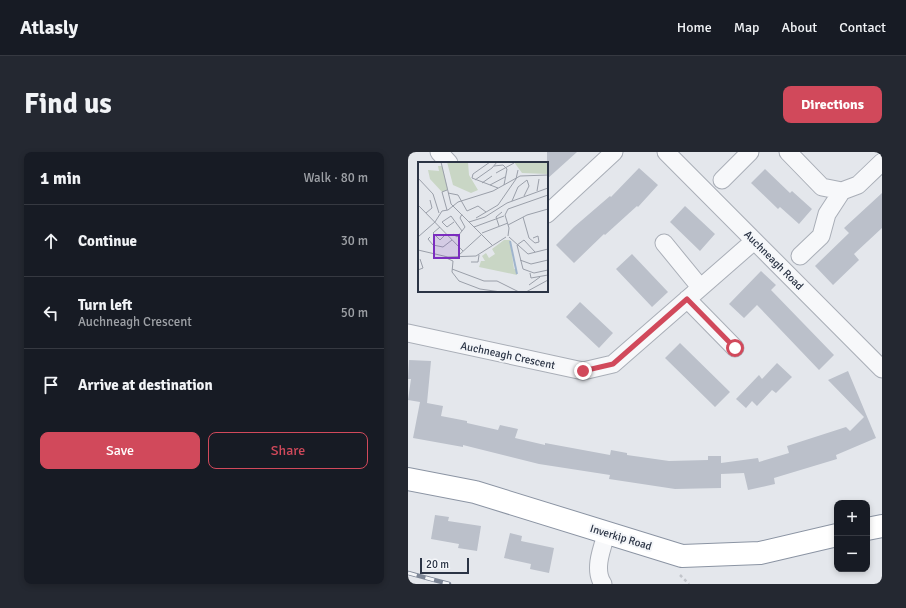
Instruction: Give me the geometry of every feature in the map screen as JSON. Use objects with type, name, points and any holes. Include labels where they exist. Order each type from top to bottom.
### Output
[{"type":"highway","name":"Inverkip Road","points":[[408,479],[475,492],[682,556],[760,553],[834,536]]},
{"type":"highway","points":[[870,528],[882,526]]},
{"type":"street","points":[[439,152],[448,162]]},
{"type":"street","points":[[548,213],[614,152]]},
{"type":"street","name":"Auchneagh Road","points":[[666,152],[882,369]]},
{"type":"street","points":[[722,180],[750,152]]},
{"type":"street","points":[[788,152],[822,187],[842,191],[858,185],[882,162]]},
{"type":"street","points":[[800,256],[820,236],[827,214],[842,191]]},
{"type":"street","name":"Auchneagh Crescent","points":[[408,333],[583,371],[613,364],[754,241]]},
{"type":"street","points":[[664,243],[700,287]]},
{"type":"street","points":[[687,299],[735,348]]},
{"type":"street","points":[[603,584],[598,574],[607,532]]},
{"type":"building","points":[[547,152],[577,152],[548,178]]},
{"type":"building","points":[[639,168],[658,185],[638,207],[637,206],[605,235],[604,234],[574,263],[556,245],[574,227],[610,196],[611,197]]},
{"type":"building","points":[[765,169],[790,193],[792,191],[812,209],[799,224],[780,207],[778,209],[751,183]]},
{"type":"building","points":[[882,193],[882,228],[854,254],[859,260],[833,285],[815,266],[849,233],[844,228]]},
{"type":"building","points":[[685,206],[715,234],[700,251],[670,222]]},
{"type":"building","points":[[632,254],[668,292],[652,307],[616,269]]},
{"type":"building","points":[[761,271],[776,285],[771,290],[834,355],[819,370],[757,305],[744,318],[729,304]]},
{"type":"building","points":[[580,302],[613,333],[599,348],[566,317]]},
{"type":"building","points":[[680,343],[730,392],[715,407],[665,358]]},
{"type":"building","points":[[409,360],[431,361],[427,403],[443,406],[441,416],[467,421],[467,423],[498,430],[500,425],[518,429],[515,438],[545,445],[545,443],[610,455],[611,450],[627,453],[627,455],[669,461],[708,460],[708,456],[721,456],[721,463],[758,458],[759,462],[789,453],[787,446],[846,427],[850,431],[864,417],[828,380],[848,371],[876,438],[836,455],[837,459],[774,478],[775,484],[748,490],[744,473],[721,474],[721,488],[675,489],[609,479],[610,475],[539,464],[463,445],[463,447],[413,438],[420,402],[408,400],[411,379],[408,379]]},
{"type":"building","points":[[777,363],[792,377],[776,393],[772,390],[757,406],[752,401],[746,408],[736,399],[759,375],[762,379]]},
{"type":"building","points":[[435,515],[449,517],[448,521],[481,526],[477,551],[458,548],[459,544],[431,539]]},
{"type":"building","points":[[510,533],[522,536],[521,541],[554,548],[549,573],[530,569],[531,564],[504,558]]},
{"type":"railway","points":[[408,573],[449,584]]},
{"type":"route","points":[[583,371],[613,364],[687,299],[735,348]]}]
